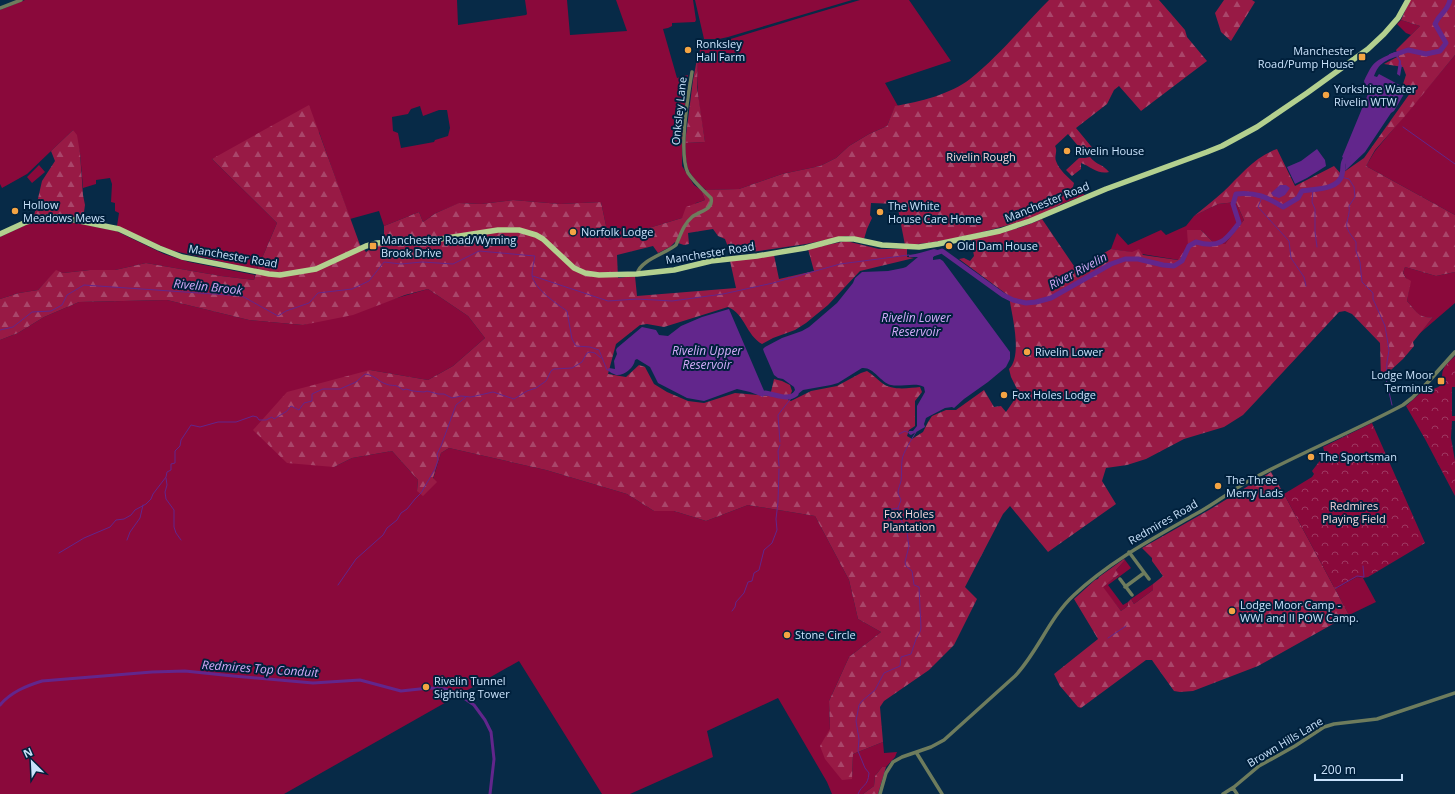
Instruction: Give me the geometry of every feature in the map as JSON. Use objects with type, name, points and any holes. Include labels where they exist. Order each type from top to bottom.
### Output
[{"type":"main road","name":"Manchester Road","points":[[0,234],[39,218],[56,217],[118,230],[182,257],[264,274],[280,274],[316,269],[365,246],[377,243],[434,240],[498,230],[519,230],[543,238],[569,264],[585,273],[599,275],[636,274],[674,270],[714,260],[757,256],[805,248],[839,239],[854,239],[882,245],[904,247],[929,246],[1000,231],[1030,221],[1106,189],[1222,146],[1257,127],[1302,97],[1368,49],[1398,18],[1408,0]]},
{"type":"street","points":[[0,8],[21,0]]},
{"type":"street","name":"Onksley Lane","points":[[636,274],[640,268],[656,255],[676,245],[683,226],[692,216],[710,206],[712,202],[711,198],[688,173],[684,159],[683,141],[692,72]]},
{"type":"street","name":"Redmires Road","points":[[880,794],[886,773],[891,765],[899,758],[934,746],[947,738],[1015,676],[1024,666],[1068,601],[1097,576],[1129,552],[1204,510],[1255,478],[1403,405],[1428,382],[1455,352]]},
{"type":"street","points":[[1129,552],[1150,579]]},
{"type":"street","points":[[1125,587],[1144,573]]},
{"type":"street","points":[[1120,579],[1132,595]]},
{"type":"street","name":"Brown Hills Lane","points":[[1223,794],[1233,788],[1259,766],[1295,746],[1324,727],[1334,724],[1377,719],[1455,693]]},
{"type":"street","points":[[916,752],[942,794]]},
{"type":"street","points":[[1233,788],[1237,794]]},
{"type":"green space","points":[[25,0],[457,0],[458,25],[526,15],[525,0],[567,0],[570,35],[627,31],[616,0],[693,0],[695,22],[672,23],[672,26],[663,29],[677,78],[688,75],[683,132],[682,166],[694,185],[701,190],[705,200],[696,203],[682,218],[609,240],[601,202],[560,204],[513,200],[481,204],[460,203],[436,213],[423,222],[419,212],[384,226],[379,211],[350,219],[319,132],[212,159],[277,223],[257,270],[170,250],[117,226],[119,213],[115,211],[115,203],[111,202],[112,184],[110,178],[96,180],[96,184],[83,188],[80,153],[73,130],[27,174],[2,188],[0,184],[0,10]],"holes":[[[420,106],[423,116],[439,110],[447,110],[450,128],[448,136],[435,140],[434,142],[401,148],[398,133],[393,131],[392,117],[408,114],[411,109]]]},
{"type":"green space","points":[[695,0],[852,0],[728,37],[719,39],[704,39]]},
{"type":"green space","points":[[860,0],[909,0],[951,61],[885,83],[898,106],[895,107],[887,126],[869,134],[849,146],[836,158],[820,166],[782,174],[739,189],[706,190],[691,175],[687,165],[685,143],[705,142],[697,79],[699,54],[702,42],[721,42]]},
{"type":"green space","points":[[1049,0],[1159,0],[1185,30],[1187,37],[1207,61],[1141,111],[1119,86],[1114,90],[1107,104],[1076,128],[1095,151],[1085,154],[1068,134],[1055,146],[1057,164],[1074,183],[1070,193],[1065,200],[1056,207],[1027,220],[957,238],[905,245],[897,204],[871,203],[870,215],[872,218],[864,239],[846,236],[806,244],[731,255],[725,239],[718,236],[713,229],[688,233],[689,244],[684,245],[675,242],[670,247],[658,253],[653,246],[617,255],[618,278],[635,276],[637,296],[736,288],[730,261],[774,255],[779,279],[814,271],[808,249],[846,241],[879,249],[907,249],[907,257],[914,258],[860,271],[828,305],[806,323],[795,330],[773,338],[762,344],[752,335],[738,314],[728,307],[664,327],[647,324],[640,325],[616,344],[608,374],[626,377],[639,365],[645,367],[654,384],[667,392],[688,401],[704,403],[735,393],[770,396],[774,379],[790,385],[792,391],[788,400],[791,401],[811,391],[837,386],[867,371],[886,386],[901,388],[920,387],[922,392],[915,401],[915,426],[909,430],[907,436],[912,439],[923,432],[932,416],[946,410],[956,410],[984,390],[994,407],[1001,406],[1006,412],[1019,393],[1011,377],[1009,369],[1015,356],[1016,337],[1009,296],[959,259],[964,258],[970,261],[974,256],[971,239],[989,236],[1025,226],[1042,219],[1076,269],[1111,249],[1132,252],[1139,249],[1143,255],[1178,260],[1188,245],[1187,230],[1201,230],[1215,244],[1225,244],[1244,220],[1236,202],[1218,204],[1194,216],[1223,192],[1254,162],[1269,152],[1277,149],[1295,186],[1334,166],[1341,174],[1364,158],[1413,89],[1403,84],[1406,75],[1403,67],[1384,64],[1399,56],[1396,50],[1420,26],[1401,20],[1410,0],[1455,0],[1455,55],[1375,150],[1366,166],[1455,215],[1455,272],[1436,276],[1405,267],[1403,273],[1406,278],[1411,281],[1407,301],[1415,311],[1424,317],[1433,317],[1413,342],[1414,346],[1403,359],[1381,379],[1380,343],[1352,314],[1345,311],[1339,312],[1243,415],[1224,427],[1184,439],[1146,459],[1127,465],[1106,468],[1102,481],[1116,504],[1048,552],[1010,506],[1003,514],[965,587],[977,599],[954,645],[929,670],[884,701],[880,707],[883,742],[853,754],[852,779],[842,780],[825,759],[820,746],[830,729],[829,701],[849,657],[881,632],[858,619],[849,580],[815,516],[748,505],[706,521],[674,511],[654,511],[627,494],[546,470],[449,448],[441,453],[433,478],[437,482],[423,496],[417,491],[418,480],[392,451],[352,458],[334,467],[287,463],[253,430],[287,392],[370,370],[428,380],[453,366],[485,338],[468,316],[428,289],[405,295],[353,315],[303,325],[249,320],[167,300],[79,302],[44,317],[18,333],[0,340],[0,299],[19,293],[38,290],[56,270],[63,273],[90,270],[115,270],[146,263],[254,280],[277,223],[212,159],[309,105],[360,245],[366,252],[384,240],[384,226],[419,212],[423,222],[436,213],[459,203],[481,204],[513,200],[560,204],[601,202],[609,240],[682,218],[686,207],[705,200],[701,190],[739,189],[782,174],[820,166],[836,158],[849,146],[869,134],[887,126],[895,106],[924,100],[944,93],[954,89],[970,79],[1001,51]]},
{"type":"green space","points":[[1224,0],[1252,0],[1255,2],[1231,41],[1221,32],[1215,13]]},
{"type":"green space","points":[[1401,20],[1420,26],[1411,35],[1406,33],[1397,24]]},
{"type":"green space","points":[[698,54],[697,87],[705,142],[685,143],[693,80]]},
{"type":"green space","points":[[1455,55],[1455,215],[1366,166],[1375,151]]},
{"type":"green space","points":[[73,130],[77,135],[80,153],[85,205],[83,219],[50,214],[34,216],[42,181],[55,161],[51,151]]},
{"type":"green space","points":[[1090,157],[1109,172],[1101,172],[1081,163],[1081,169],[1072,176],[1066,170],[1079,158]]},
{"type":"green space","points":[[39,165],[45,172],[32,183],[27,177]]},
{"type":"green space","points":[[1073,188],[1085,195],[1057,206]]},
{"type":"green space","points":[[1236,202],[1244,220],[1225,244],[1215,244],[1201,230],[1188,245],[1179,260],[1111,249],[1117,233],[1128,245],[1161,230],[1166,235],[1186,226],[1194,216],[1218,204]]},
{"type":"green space","points":[[56,219],[116,231],[164,254],[189,262],[255,275],[254,280],[146,263],[115,270],[90,270],[63,273],[56,271],[38,290],[19,293],[0,299],[0,237],[32,222]]},
{"type":"green space","points":[[1405,267],[1436,276],[1455,272],[1455,303],[1419,334],[1433,317],[1424,317],[1418,314],[1407,301],[1410,282],[1403,273]]},
{"type":"green space","points":[[428,289],[468,316],[485,338],[453,366],[428,380],[370,370],[334,467],[352,458],[392,451],[418,480],[417,491],[436,482],[433,479],[441,453],[449,448],[546,470],[627,494],[654,511],[674,511],[706,521],[748,505],[815,516],[849,580],[858,619],[881,632],[849,657],[829,701],[830,729],[852,778],[853,754],[883,742],[884,753],[897,752],[895,757],[886,767],[882,767],[875,776],[874,786],[863,794],[832,794],[827,782],[778,698],[707,731],[713,757],[630,794],[602,794],[519,661],[284,794],[0,794],[0,340],[18,333],[44,317],[79,302],[167,300],[249,320],[303,325]]},
{"type":"green space","points":[[1455,356],[1455,387],[1452,387],[1452,416],[1455,416],[1455,421],[1452,421],[1451,438],[1455,461],[1455,496],[1406,406],[1428,386],[1433,389],[1440,386],[1444,368]]},
{"type":"green space","name":"Redmires Playing Field","points":[[1372,423],[1425,543],[1368,577],[1357,577],[1335,589],[1284,494],[1312,477],[1314,474],[1312,471],[1325,454],[1323,447]]},
{"type":"green space","points":[[1271,472],[1349,615],[1258,666],[1193,691],[1174,691],[1152,660],[1146,660],[1081,708],[1078,707],[1060,686],[1054,674],[1098,639],[1074,599],[1095,580],[1124,559],[1125,560],[1116,570],[1119,574],[1103,587],[1121,611],[1128,606],[1128,602],[1131,599],[1134,604],[1153,590],[1153,584],[1163,576],[1152,561],[1152,558],[1142,548],[1209,510]]},
{"type":"green space","points":[[1125,560],[1131,568],[1108,585],[1123,605],[1128,602],[1128,606],[1121,611],[1102,587],[1118,575],[1116,570]]},
{"type":"green space","points":[[1357,577],[1363,578],[1376,602],[1349,615],[1335,589]]},
{"type":"green space","points":[[1153,584],[1153,590],[1134,604],[1131,599]]},
{"type":"green space","points":[[882,767],[886,767],[878,794],[863,794],[874,786],[875,776]]},
{"type":"water","points":[[1395,52],[1402,65],[1400,76],[1397,74],[1399,61],[1396,56],[1382,63],[1374,76],[1377,77],[1379,74],[1407,89],[1394,111],[1391,113],[1365,152],[1345,171],[1346,160],[1342,157],[1368,94],[1364,81],[1375,62]]},
{"type":"water","points":[[1317,149],[1325,160],[1326,166],[1295,184],[1287,167],[1301,161]]},
{"type":"water","points":[[1280,185],[1286,185],[1290,188],[1285,195],[1279,198],[1273,196],[1271,193]]},
{"type":"water","name":"Rivelin Lower Reservoir","points":[[934,249],[938,250],[939,253],[933,257],[933,260],[940,259],[943,261],[1010,352],[1010,359],[1006,367],[954,408],[945,408],[926,418],[924,424],[925,427],[911,435],[909,434],[909,431],[913,431],[917,426],[917,406],[925,392],[924,387],[917,385],[891,385],[866,368],[862,368],[838,383],[803,390],[793,398],[791,396],[795,390],[794,387],[783,379],[774,375],[763,349],[782,338],[809,327],[837,303],[853,283],[855,278],[862,272],[888,271],[903,268],[918,257],[909,257],[909,255]]},
{"type":"water","name":"Rivelin Upper Reservoir","points":[[729,309],[765,393],[763,397],[737,389],[704,401],[687,398],[658,383],[650,367],[637,359],[635,360],[631,369],[625,373],[616,375],[607,370],[609,368],[615,369],[614,361],[617,354],[617,348],[642,327],[656,330],[659,335],[668,336],[681,326],[702,317]]},
{"type":"waterway","name":"River Rivelin","points":[[1391,56],[1408,50],[1426,54],[1440,51],[1446,43],[1435,24],[1447,8],[1450,0]]},
{"type":"waterway","points":[[1403,127],[1455,164]]},
{"type":"waterway","name":"River Rivelin","points":[[933,254],[942,251],[1003,295],[1013,300],[1026,303],[1036,302],[1051,298],[1111,264],[1125,259],[1138,259],[1174,266],[1182,261],[1189,246],[1196,242],[1204,244],[1217,244],[1222,242],[1230,234],[1239,223],[1233,204],[1236,194],[1261,196],[1272,200],[1283,207],[1298,198],[1302,191],[1325,188],[1336,184],[1340,180],[1348,154]]},
{"type":"waterway","points":[[1341,177],[1349,179],[1354,187],[1355,197],[1349,206],[1347,227],[1356,242],[1356,251],[1360,262],[1362,282],[1373,293],[1373,299],[1385,326],[1389,350],[1386,379],[1392,405]]},
{"type":"waterway","points":[[1313,189],[1312,202],[1315,209],[1315,232],[1317,247]]},
{"type":"waterway","points":[[1263,195],[1258,207],[1289,241],[1291,258],[1304,277],[1306,286]]},
{"type":"waterway","name":"Rivelin Brook","points":[[0,330],[13,327],[32,312],[51,311],[62,305],[67,295],[84,285],[242,296],[278,316],[286,311],[309,303],[318,293],[352,289],[369,281],[384,262],[401,264],[422,262],[453,264],[479,251],[535,256],[532,275],[537,286],[546,296],[567,311],[572,339],[576,346],[590,347],[599,350],[607,370]]},
{"type":"waterway","points":[[533,276],[608,301],[637,299],[672,301],[723,294],[773,283],[840,264],[909,255]]},
{"type":"waterway","points":[[59,553],[84,538],[110,527],[116,520],[124,519],[131,515],[135,510],[146,504],[166,477],[167,472],[171,470],[171,464],[175,463],[175,451],[180,446],[181,440],[191,425],[200,427],[218,422],[236,422],[253,416],[257,417],[259,420],[266,420],[272,417],[274,419],[287,411],[291,406],[299,410],[304,403],[312,401],[312,394],[323,389],[340,389],[356,382],[365,374],[403,390],[427,391],[444,394],[452,398],[461,396],[471,397],[493,392],[514,399],[546,381],[551,371],[554,369],[572,368],[582,362],[587,353],[595,353],[601,358]]},
{"type":"waterway","name":"River Rivelin","points":[[765,393],[785,397],[796,394]]},
{"type":"waterway","points":[[338,585],[356,559],[383,535],[387,528],[397,520],[401,513],[407,509],[421,493],[435,469],[438,460],[437,454],[456,405],[466,397]]},
{"type":"waterway","points":[[780,442],[778,415],[792,397]]},
{"type":"waterway","points":[[899,434],[905,431],[909,433]]},
{"type":"waterway","points":[[858,794],[866,783],[869,773],[865,768],[858,751],[859,739],[856,721],[859,705],[875,690],[884,673],[900,666],[901,657],[911,654],[921,628],[919,587],[914,585],[912,571],[906,566],[905,562],[909,546],[907,531],[899,516],[898,508],[901,500],[898,493],[901,481],[903,457],[916,432]]},
{"type":"waterway","points":[[779,466],[778,451],[780,445]]},
{"type":"waterway","points":[[732,611],[736,602],[744,593],[748,582],[752,581],[754,573],[759,570],[764,550],[772,543],[777,530],[776,519],[779,469]]},
{"type":"waterway","points":[[166,478],[166,499],[174,510],[174,527],[181,540]]},
{"type":"waterway","points":[[127,540],[130,532],[140,518],[143,505]]},
{"type":"waterway","points":[[887,510],[898,508]]},
{"type":"waterway","points":[[888,519],[899,516]]},
{"type":"waterway","points":[[1336,588],[1357,576],[1364,577],[1363,566]]},
{"type":"waterway","points":[[1108,638],[1126,626]]},
{"type":"waterway","name":"Redmires Top Conduit","points":[[0,705],[9,696],[19,690],[42,681],[152,672],[185,671],[313,683],[360,680],[401,691],[429,688],[445,689],[458,694],[474,705],[485,720],[491,732],[494,759],[490,794]]},
{"type":"place","name":"Ronksley Hall Farm","points":[[688,50]]},
{"type":"place","name":"Manchester Road/Pump House","points":[[1362,57]]},
{"type":"place","name":"Yorkshire Water Rivelin WTW","points":[[1326,95]]},
{"type":"place","name":"Rivelin House","points":[[1067,151]]},
{"type":"place","name":"Hollow Meadows Mews","points":[[15,211]]},
{"type":"place","name":"The White House Care Home","points":[[880,212]]},
{"type":"place","name":"Norfolk Lodge","points":[[573,232]]},
{"type":"place","name":"Manchester Road/Wyming Brook Drive","points":[[373,246]]},
{"type":"place","name":"Old Dam House","points":[[949,246]]},
{"type":"place","name":"Rivelin Lower","points":[[1027,352]]},
{"type":"place","name":"Lodge Moor Terminus","points":[[1441,381]]},
{"type":"place","name":"Fox Holes Lodge","points":[[1004,395]]},
{"type":"place","name":"The Sportsman","points":[[1311,457]]},
{"type":"place","name":"The Three Merry Lads","points":[[1218,486]]},
{"type":"place","name":"Lodge Moor Camp - WWI and II POW Camp.","points":[[1232,611]]},
{"type":"place","name":"Stone Circle","points":[[787,635]]},
{"type":"place","name":"Rivelin Tunnel Sighting Tower","points":[[426,687]]},
{"type":"park label","name":"Rivelin Rough","points":[[981,157]]},
{"type":"park label","name":"Fox Holes Plantation","points":[[909,520]]}]
